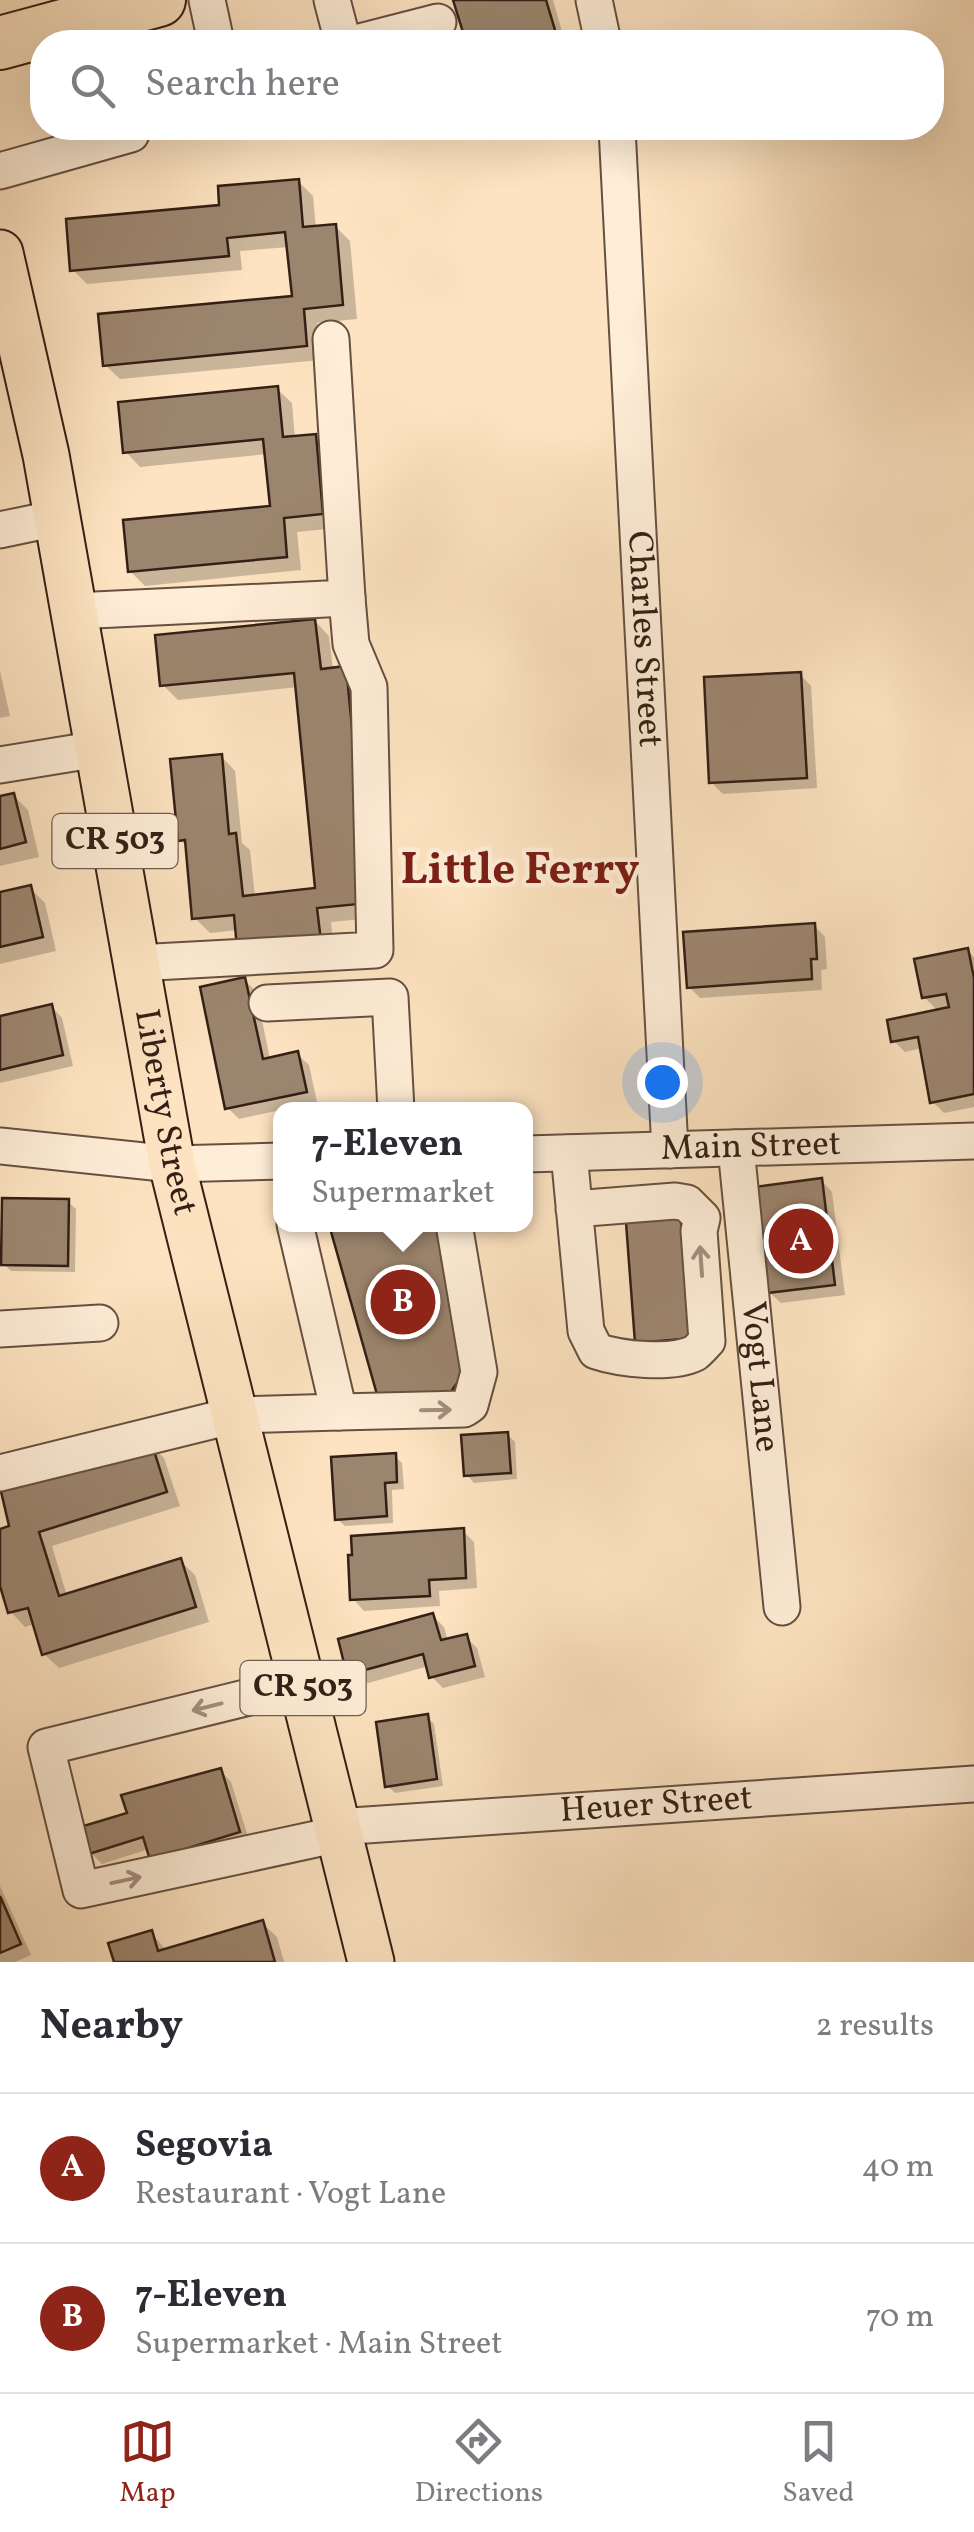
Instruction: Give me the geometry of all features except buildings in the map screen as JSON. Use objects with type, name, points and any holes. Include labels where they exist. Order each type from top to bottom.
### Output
[{"type":"highway","points":[[70,30],[159,0]]},
{"type":"highway","points":[[0,42],[30,39]]},
{"type":"main road","name":"Liberty Street","points":[[0,254],[57,518],[172,1164],[371,1962]]},
{"type":"street","points":[[206,0],[213,30]]},
{"type":"street","points":[[332,0],[340,30]]},
{"type":"street","points":[[594,0],[600,30]]},
{"type":"street","points":[[407,30],[438,22]]},
{"type":"street","points":[[0,171],[74,140]]},
{"type":"street","name":"Charles Street","points":[[618,140],[670,1150]]},
{"type":"street","points":[[136,963],[376,950],[368,688],[351,644],[332,339]]},
{"type":"street","points":[[0,530],[57,518]]},
{"type":"street","points":[[74,611],[347,598]]},
{"type":"street","points":[[0,765],[98,749]]},
{"type":"street","points":[[267,1003],[390,997],[396,1102]]},
{"type":"street","name":"Main Street","points":[[533,1154],[974,1141]]},
{"type":"street","points":[[0,1146],[172,1164],[273,1161]]},
{"type":"street","name":"Vogt Lane","points":[[736,1148],[782,1607]]},
{"type":"street","points":[[569,1153],[574,1209],[586,1331],[596,1351],[620,1359],[694,1353],[706,1341],[699,1230],[702,1218],[687,1203],[674,1202],[574,1209]]},
{"type":"street","points":[[298,1232],[339,1412]]},
{"type":"street","points":[[0,1472],[234,1415],[464,1410],[470,1405],[480,1372],[455,1232]]},
{"type":"street","points":[[0,1329],[100,1323]]},
{"type":"street","name":"Heuer Street","points":[[302,1684],[46,1747],[81,1890],[338,1830],[974,1784]]},
{"type":"place","name":"Segovia","points":[[801,1241]]},
{"type":"place","name":"7-Eleven","points":[[403,1302]]},
{"type":"district","name":"Little Ferry","points":[[520,871]]}]
